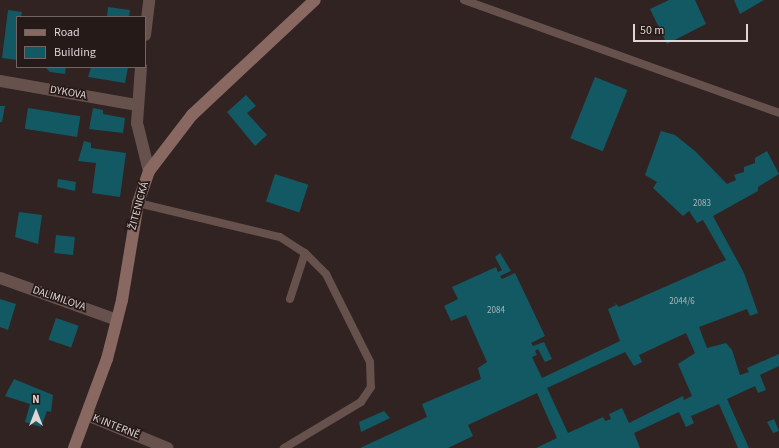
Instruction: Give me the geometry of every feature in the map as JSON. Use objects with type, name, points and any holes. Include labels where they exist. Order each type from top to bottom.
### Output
[{"type":"street","points":[[146,26],[149,0]]},
{"type":"street","name":"ŽITENICKÁ","points":[[74,448],[87,415],[117,320],[138,203],[149,171],[192,115],[314,0]]},
{"type":"street","points":[[141,68],[136,105],[139,136],[149,171]]},
{"type":"street","name":"DYKOVA","points":[[0,81],[136,105]]},
{"type":"street","name":"DALIMILOVA","points":[[0,278],[117,320]]},
{"type":"street","name":"K INTERNĚ","points":[[87,415],[167,448]]},
{"type":"lane","points":[[464,0],[779,113]]},
{"type":"lane","points":[[138,203],[280,237],[305,253],[326,274],[370,362],[371,387],[361,402],[284,448]]},
{"type":"lane","points":[[290,299],[305,253]]},
{"type":"building","points":[[669,0],[695,0],[706,24],[667,44],[650,9]]},
{"type":"building","points":[[734,0],[764,0],[740,14]]},
{"type":"building","points":[[108,7],[130,10],[129,16],[107,16]]},
{"type":"building","points":[[8,10],[22,12],[21,16],[16,16],[16,60],[2,58]]},
{"type":"building","points":[[46,68],[66,68],[65,74],[50,72]]},
{"type":"building","points":[[91,68],[128,68],[125,83],[88,77]]},
{"type":"building","points":[[595,77],[627,90],[603,151],[570,138]]},
{"type":"building","points":[[246,95],[256,106],[247,113],[267,135],[255,146],[227,112]]},
{"type":"building","points":[[0,106],[5,106],[2,122],[0,122]]},
{"type":"building","points":[[28,108],[80,116],[77,137],[25,129]]},
{"type":"building","points":[[93,108],[103,110],[103,114],[125,118],[123,133],[89,129]]},
{"type":"building","points":[[661,131],[675,135],[695,151],[727,184],[736,180],[734,175],[744,172],[744,167],[755,163],[755,158],[767,151],[779,174],[758,187],[758,191],[713,216],[744,273],[758,313],[750,316],[747,309],[699,327],[707,348],[726,343],[732,350],[740,375],[749,372],[747,368],[779,354],[779,366],[760,375],[766,390],[758,393],[755,386],[727,399],[749,448],[738,448],[719,404],[691,416],[694,423],[686,427],[679,412],[634,433],[640,448],[536,448],[557,438],[537,393],[468,425],[473,436],[448,448],[360,448],[427,417],[422,404],[481,379],[478,368],[487,362],[466,315],[451,321],[444,306],[458,299],[452,287],[496,267],[498,272],[502,270],[495,257],[500,253],[511,271],[500,276],[502,279],[515,273],[545,336],[531,343],[533,346],[544,342],[552,359],[545,362],[538,349],[535,351],[537,355],[532,357],[542,378],[620,341],[608,309],[616,305],[614,302],[619,307],[726,260],[703,220],[697,223],[689,211],[683,216],[653,188],[657,182],[645,175]],"holes":[[[686,333],[695,353],[678,364],[692,396],[684,400],[683,396],[629,423],[622,408],[609,414],[611,419],[605,421],[603,417],[568,433],[547,388],[625,352],[634,366],[642,362],[639,355]]]},
{"type":"building","points":[[84,141],[91,143],[91,148],[126,153],[120,197],[92,193],[96,163],[78,161]]},
{"type":"building","points":[[275,174],[308,185],[299,212],[266,202]]},
{"type":"building","points":[[58,179],[76,182],[75,191],[57,187]]},
{"type":"building","points":[[19,212],[42,215],[38,244],[15,237]]},
{"type":"building","points":[[56,235],[75,237],[73,255],[54,253]]},
{"type":"building","points":[[0,299],[16,304],[8,330],[0,327]]},
{"type":"building","points":[[56,318],[79,326],[71,348],[49,340]]},
{"type":"building","points":[[14,379],[53,395],[51,412],[47,411],[41,427],[25,422],[30,404],[5,396]]},
{"type":"building","points":[[384,411],[390,418],[361,432],[359,422]]},
{"type":"building","points":[[774,419],[779,431],[773,433],[767,422]]}]
